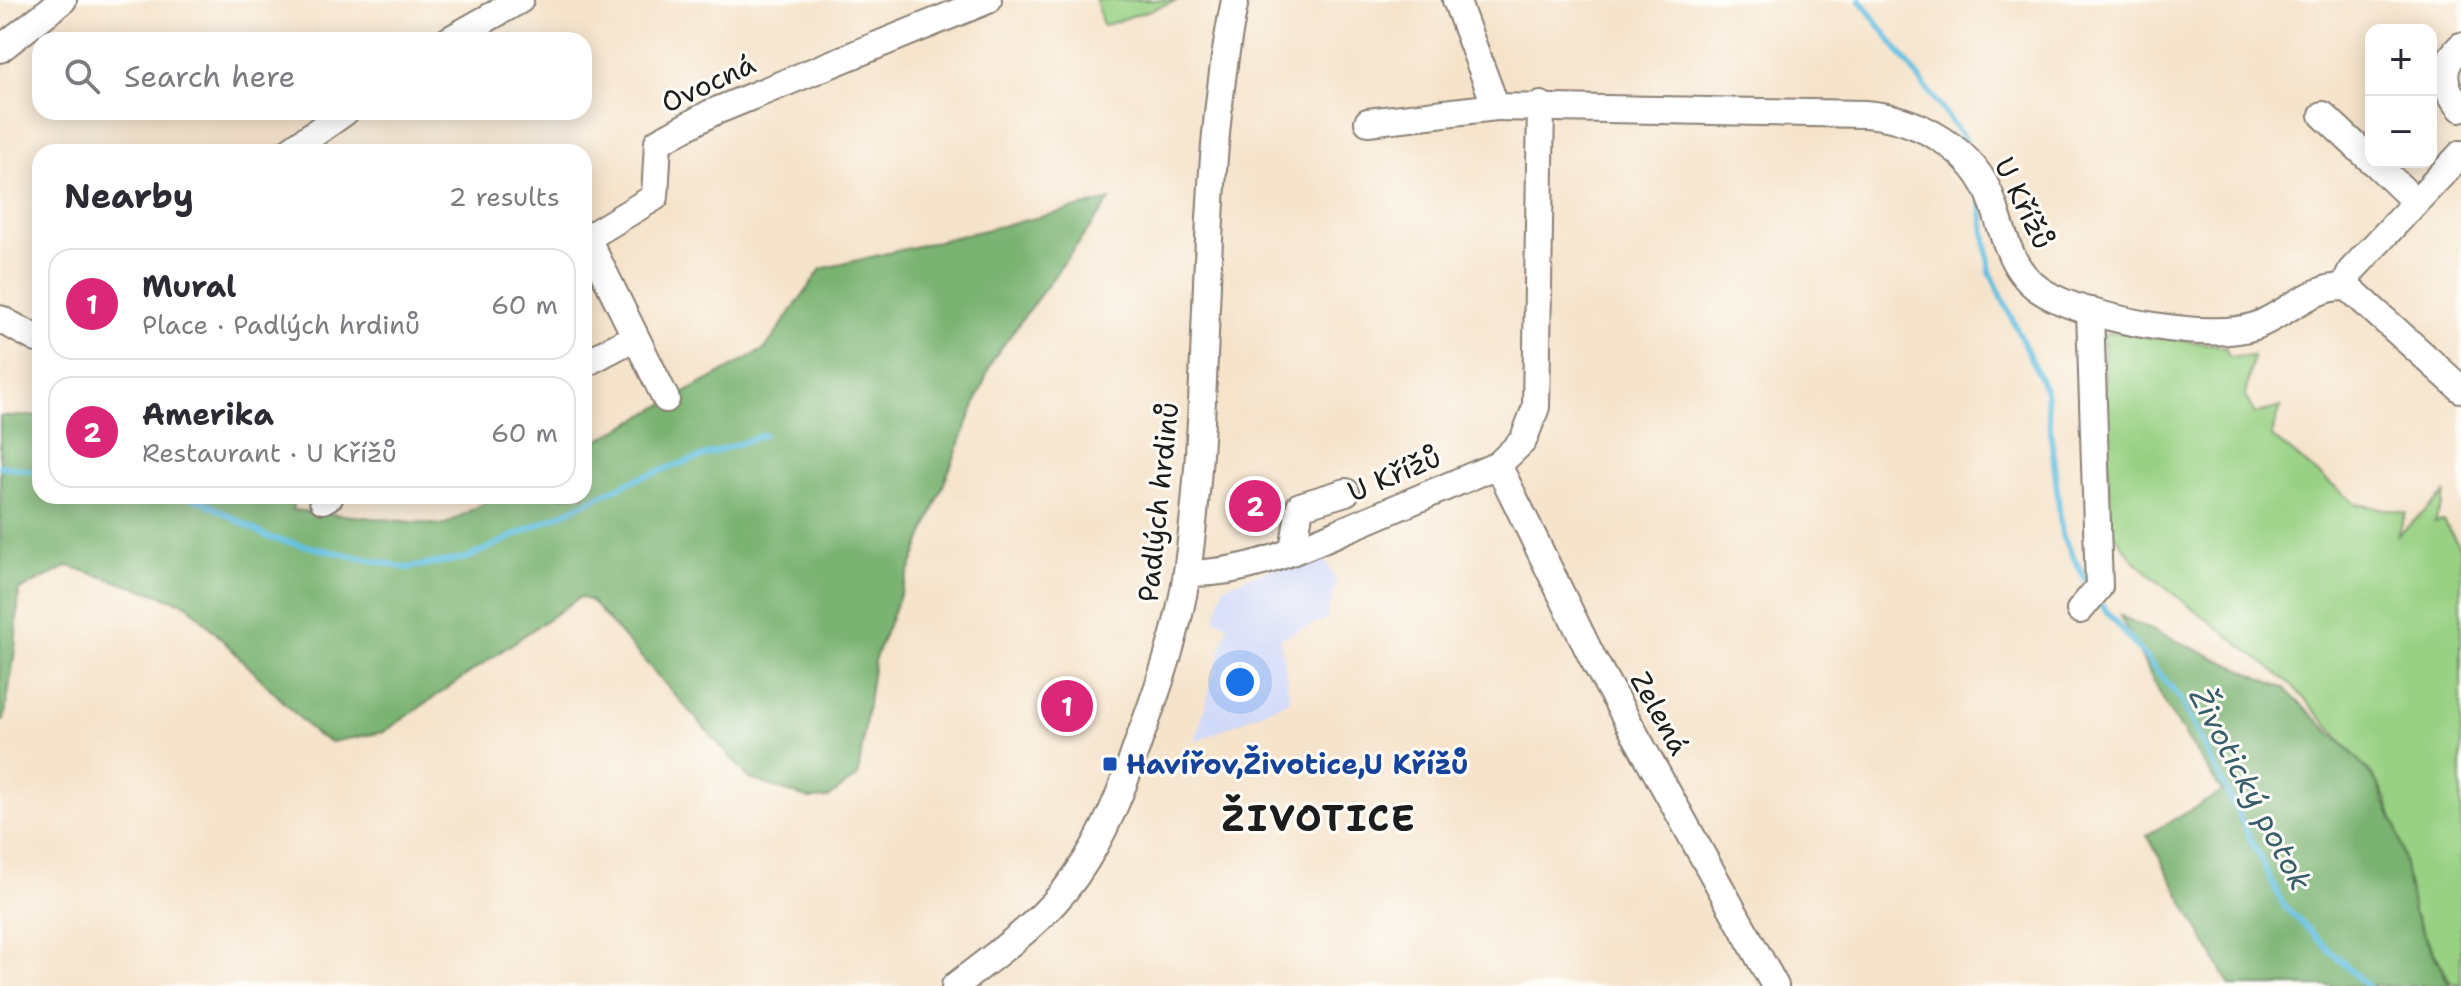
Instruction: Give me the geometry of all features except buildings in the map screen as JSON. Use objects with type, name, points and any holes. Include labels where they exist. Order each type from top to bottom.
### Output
[{"type":"street","points":[[0,49],[63,0]]},
{"type":"street","points":[[463,32],[520,0]]},
{"type":"street","name":"Ovocná","points":[[592,235],[655,197],[658,142],[711,113],[988,0]]},
{"type":"street","name":"Padlých hrdinů","points":[[955,986],[1046,913],[1096,846],[1147,719],[1174,633],[1187,573],[1197,482],[1223,82],[1235,0]]},
{"type":"street","points":[[1456,0],[1496,107]]},
{"type":"street","points":[[2461,46],[2448,59],[2444,71],[2453,98],[2461,108]]},
{"type":"street","name":"U Křížů","points":[[1187,573],[1221,574],[1241,570],[1293,551],[1498,465],[1523,441],[1536,407],[1541,105]]},
{"type":"street","name":"U Křížů","points":[[1368,122],[1496,107],[1541,105],[1865,114],[1915,124],[1945,142],[1970,164],[1993,200],[2006,248],[2023,274],[2055,299],[2090,311],[2194,331],[2227,332],[2255,326],[2317,294],[2344,287]]},
{"type":"street","points":[[2323,115],[2365,154]]},
{"type":"street","points":[[299,144],[334,120]]},
{"type":"street","points":[[2461,154],[2351,271],[2344,287],[2360,295],[2461,389]]},
{"type":"street","points":[[2380,168],[2415,201]]},
{"type":"street","name":"Ovocná","points":[[592,248],[666,399]]},
{"type":"street","points":[[2080,610],[2099,587],[2090,311]]},
{"type":"street","points":[[0,319],[32,336]]},
{"type":"street","points":[[592,360],[635,337]]},
{"type":"street","name":"Zelená","points":[[1498,465],[1592,657],[1775,986]]},
{"type":"street","points":[[1293,551],[1300,506],[1346,492]]},
{"type":"shaded area","points":[[1322,551],[1337,584],[1326,619],[1280,638],[1290,700],[1195,742],[1228,624],[1215,619],[1224,586]]},
{"type":"green space","points":[[1096,0],[1179,0],[1103,26]]},
{"type":"green space","points":[[1110,200],[993,359],[874,661],[858,776],[828,798],[810,799],[750,779],[591,601],[580,597],[384,732],[331,742],[316,735],[187,604],[69,566],[19,590],[15,651],[4,720],[0,722],[0,416],[32,416],[32,504],[293,504],[292,510],[444,525],[482,504],[592,504],[592,444],[765,349],[821,269]]},
{"type":"green space","points":[[2112,332],[2218,345],[2226,348],[2229,357],[2253,356],[2245,396],[2255,414],[2281,407],[2271,436],[2356,504],[2406,513],[2397,536],[2446,493],[2435,522],[2444,521],[2461,550],[2461,986],[2451,983],[2413,912],[2402,848],[2387,800],[2373,776],[2292,685],[2162,585],[2134,560],[2110,529],[2103,335]]},
{"type":"green space","points":[[2120,616],[2284,688],[2357,758],[2377,784],[2395,824],[2413,912],[2450,986],[2230,986],[2147,835],[2222,792],[2168,709]]},
{"type":"waterway","name":"Životický potok","points":[[1860,0],[1966,141]]},
{"type":"waterway","name":"Životický potok","points":[[1981,203],[1990,272],[2046,391],[2062,535],[2085,579]]},
{"type":"waterway","points":[[592,500],[634,480],[764,435]]},
{"type":"waterway","points":[[0,466],[32,471]]},
{"type":"waterway","points":[[208,504],[270,538],[407,568],[467,558],[583,504]]},
{"type":"waterway","name":"Životický potok","points":[[2102,606],[2180,698],[2284,906],[2367,986]]},
{"type":"place","name":"Amerika","points":[[1255,506]]},
{"type":"place","name":"Mural","points":[[1067,706]]},
{"type":"place","name":"Havířov,Životice,U Křížů","points":[[1110,764]]},
{"type":"district","name":"ŽIVOTICE","points":[[1319,818]]}]
